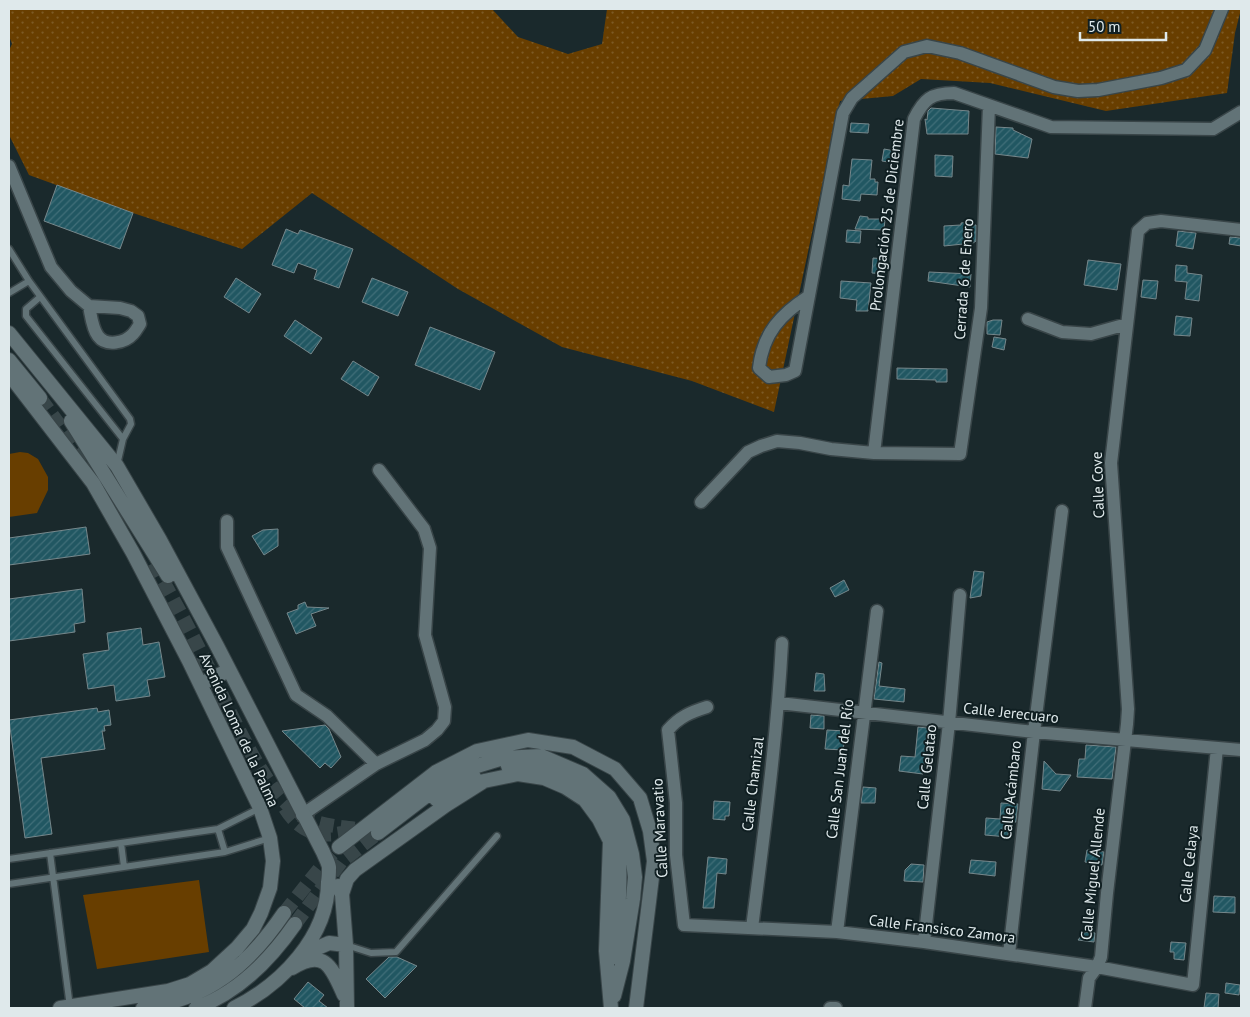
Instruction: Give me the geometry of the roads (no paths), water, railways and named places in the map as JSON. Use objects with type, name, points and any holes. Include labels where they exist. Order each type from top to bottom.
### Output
[{"type":"main road","name":"Avenida Loma de la Palma","points":[[9,334],[117,466],[160,540],[229,670],[329,867],[328,896],[324,914],[312,940],[301,956],[259,994],[234,1008]]},
{"type":"main road","points":[[9,360],[40,398]]},
{"type":"main road","name":"Avenida Loma de la Palma","points":[[9,374],[93,483],[133,554],[201,684],[260,808],[270,838],[273,861],[270,888],[253,929],[237,948],[212,971],[190,984],[168,991],[73,1007]]},
{"type":"main road","points":[[58,394],[70,420],[168,576]]},
{"type":"main road","points":[[201,684],[229,670]]},
{"type":"main road","points":[[353,830],[376,826],[436,772],[477,751],[528,740],[573,747],[615,769],[640,798],[650,831],[654,860],[636,1008]]},
{"type":"main road","points":[[340,846],[376,826],[451,777],[504,758],[541,756],[583,774],[609,797],[623,820],[632,854],[635,877],[623,961],[611,1008]]},
{"type":"main road","points":[[401,823],[461,782],[510,765],[534,766],[561,775],[582,786],[598,800],[611,820],[618,843],[618,908],[611,1008]]},
{"type":"main road","points":[[342,894],[347,879],[355,870],[446,805],[484,781],[518,774],[544,778],[565,787],[585,800],[599,819],[610,841],[606,942],[611,1008]]},
{"type":"main road","points":[[329,867],[342,894],[346,945],[347,1005]]},
{"type":"main road","points":[[143,1008],[194,996],[218,982],[270,935],[284,913]]},
{"type":"main road","points":[[196,1008],[224,994],[253,972],[282,944],[295,924]]},
{"type":"main road","points":[[301,956],[329,943],[346,945]]},
{"type":"main road","points":[[277,978],[302,962],[314,960],[323,962],[329,965],[336,974],[347,1005]]},
{"type":"street","points":[[809,296],[790,308],[775,326],[761,350],[759,368],[770,376],[786,375],[796,371],[843,113],[852,98],[904,52],[927,46],[960,53],[1054,87],[1078,91],[1098,90],[1161,78],[1186,70],[1205,50],[1222,9]]},
{"type":"street","name":"Prolongación 25 de Diciembre","points":[[874,453],[914,119],[921,105],[930,97],[942,93],[954,93],[1051,127],[1212,129],[1241,112]]},
{"type":"street","name":"Cerrada 6 de Enero","points":[[874,453],[960,454],[981,308],[989,106]]},
{"type":"street","points":[[9,166],[51,267],[71,291],[89,306]]},
{"type":"street","name":"Calle Cove","points":[[1124,740],[1128,709],[1110,463],[1138,231],[1147,223],[1161,221],[1241,230]]},
{"type":"street","points":[[1028,319],[1062,332],[1091,334],[1127,324]]},
{"type":"street","points":[[701,502],[748,452],[777,441],[874,453]]},
{"type":"street","points":[[302,814],[376,764],[425,740],[444,721],[445,707],[425,635],[430,548],[424,529],[379,470]]},
{"type":"street","name":"Calle Acámbaro","points":[[1009,954],[1034,732],[1062,511]]},
{"type":"street","points":[[227,521],[227,547],[296,694],[327,716],[376,764]]},
{"type":"street","name":"Calle Gelatao","points":[[924,942],[949,723],[960,595]]},
{"type":"street","name":"Calle San Juan del Río","points":[[837,932],[877,611]]},
{"type":"street","name":"Calle Chamizal","points":[[752,928],[779,703],[782,643]]},
{"type":"street","name":"Calle Jerecuaro","points":[[779,703],[1034,732],[1241,750]]},
{"type":"street","name":"Calle Maravatio","points":[[684,925],[676,855],[676,803],[668,730],[676,721],[688,713],[707,707]]},
{"type":"street","name":"Calle Miguel Allende","points":[[1085,1008],[1089,978],[1101,957],[1124,740]]},
{"type":"street","name":"Calle Celaya","points":[[1193,984],[1217,748]]},
{"type":"street","name":"Calle Fransisco Zamora","points":[[684,925],[837,932],[924,942],[1097,967],[1193,984]]},
{"type":"street","points":[[830,1008],[836,1008]]},
{"type":"lane","points":[[9,249],[29,282],[130,419],[131,424],[123,439],[117,466]]},
{"type":"lane","points":[[9,293],[29,282]]},
{"type":"lane","points":[[40,297],[26,309],[26,316],[123,439]]},
{"type":"lane","points":[[9,859],[218,829],[260,808]]},
{"type":"lane","points":[[218,829],[225,852]]},
{"type":"lane","points":[[346,945],[371,953],[396,952],[497,836]]},
{"type":"lane","points":[[9,884],[225,852],[270,838]]},
{"type":"lane","points":[[121,843],[124,867]]},
{"type":"lane","points":[[50,853],[73,1007]]},
{"type":"tunnel","points":[[40,398],[121,511]]},
{"type":"tunnel","points":[[153,563],[193,636],[246,744],[272,786],[286,803],[308,819],[325,824],[371,831]]},
{"type":"tunnel","points":[[285,808],[298,824],[313,832],[330,834],[350,831]]},
{"type":"tunnel","points":[[295,924],[341,862],[378,833]]},
{"type":"tunnel","points":[[284,913],[339,847]]}]
